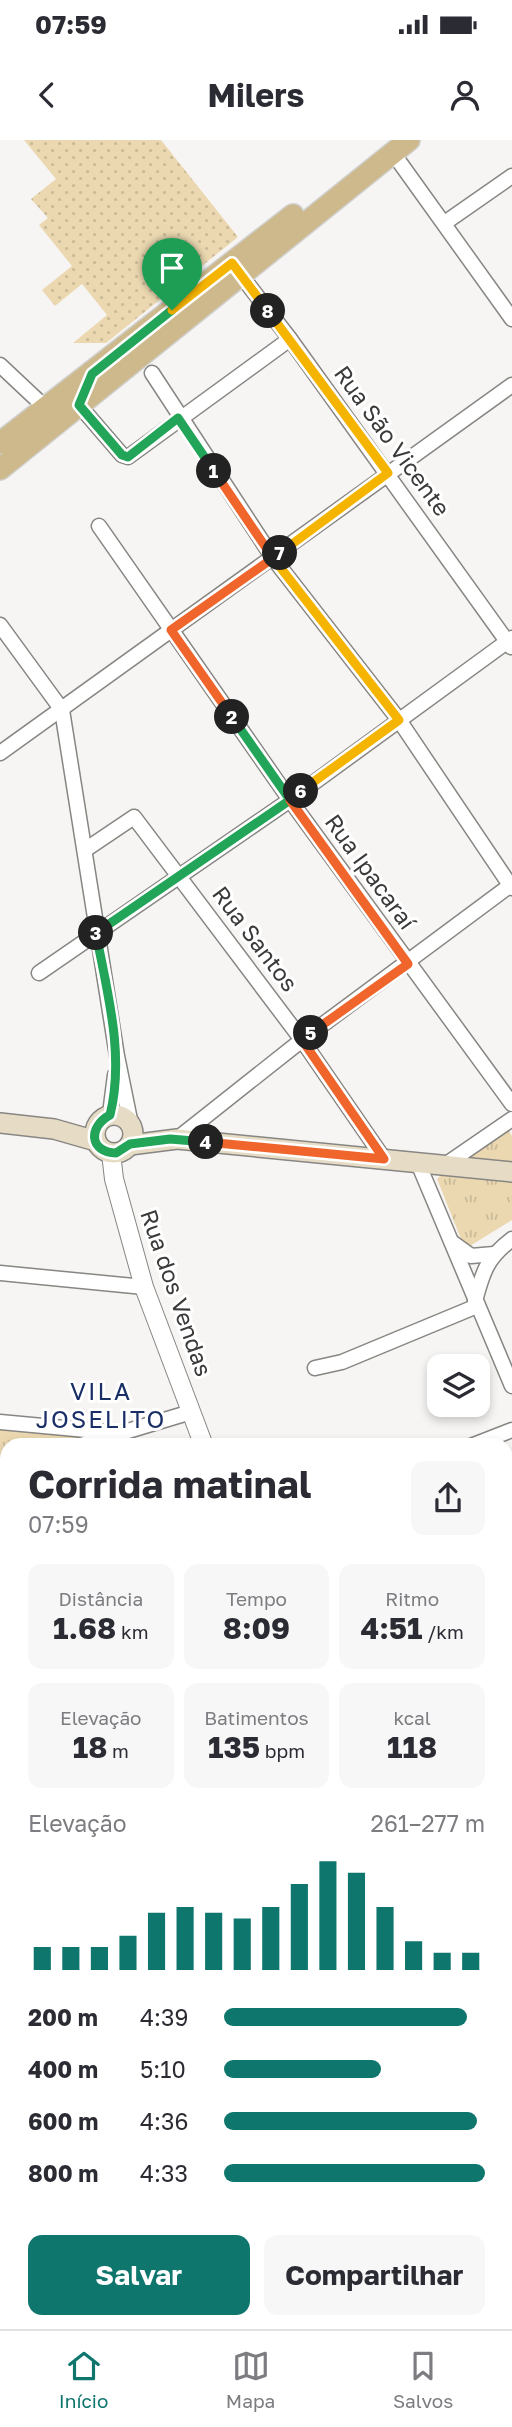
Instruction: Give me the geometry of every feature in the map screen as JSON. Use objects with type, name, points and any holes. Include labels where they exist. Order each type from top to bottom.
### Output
[{"type":"main road","points":[[0,469],[92,374],[236,269],[397,144]]},
{"type":"main road","points":[[0,443],[52,414],[79,405],[236,269]]},
{"type":"main road","points":[[79,405],[92,374]]},
{"type":"main road","points":[[54,1129],[104,1118],[124,1117],[131,1132]]},
{"type":"main road","points":[[103,1147],[94,1130],[104,1118]]},
{"type":"main road","points":[[0,1123],[54,1129],[103,1147],[131,1132],[174,1139],[512,1172]]},
{"type":"street","points":[[397,144],[446,222],[512,318]]},
{"type":"street","points":[[446,222],[512,176]]},
{"type":"street","name":"Rua São Vicente","points":[[236,269],[290,339],[510,643]]},
{"type":"street","points":[[79,405],[122,455],[128,457],[290,339]]},
{"type":"street","points":[[0,365],[52,414]]},
{"type":"street","points":[[152,373],[178,418],[273,558],[399,720],[511,886],[302,1040],[174,1139]]},
{"type":"street","points":[[0,753],[512,386]]},
{"type":"street","name":"Rua Ipacaraí","points":[[99,526],[290,800],[512,1104]]},
{"type":"street","points":[[0,625],[62,710],[96,933],[131,1132]]},
{"type":"street","points":[[39,973],[290,800],[510,643]]},
{"type":"street","name":"Rua Santos","points":[[85,850],[134,817],[302,1040],[384,1159]]},
{"type":"street","points":[[104,1118],[117,1056]]},
{"type":"street","points":[[445,1165],[512,1119]]},
{"type":"street","name":"Rua dos Vendas","points":[[103,1147],[144,1287],[201,1438]]},
{"type":"street","points":[[418,1163],[512,1386]]},
{"type":"street","points":[[476,1303],[484,1269],[494,1254],[512,1239]]},
{"type":"street","points":[[449,1240],[471,1256],[494,1254]]},
{"type":"street","points":[[0,1273],[144,1287]]},
{"type":"street","points":[[315,1368],[342,1362],[476,1303]]},
{"type":"street","points":[[103,1438],[191,1412]]},
{"type":"street","points":[[0,1422],[118,1433]]},
{"type":"street","points":[[492,1438],[512,1430]]},
{"type":"green space","points":[[24,140],[161,140],[238,237],[106,343],[73,343],[107,315],[82,284],[55,306],[42,290],[72,266],[39,225],[48,218],[31,199],[56,179]]},
{"type":"green space","points":[[506,1126],[512,1136],[512,1220],[465,1249],[437,1179],[453,1163]]},
{"type":"green space","points":[[0,1428],[101,1436],[93,1438],[0,1438]]},
{"type":"district","name":"VILA JOSELITO","points":[[101,1406]]},
{"type":"route","points":[[172,310],[92,374],[79,405],[122,455],[128,457],[178,418],[273,558],[171,630],[290,800],[96,933],[117,1056],[114,1099],[110,1115],[99,1121],[94,1130],[96,1141],[102,1149],[111,1153],[127,1149],[130,1144],[170,1139],[384,1159],[302,1040],[408,964],[290,800],[399,720],[273,558],[388,473],[232,263],[172,310]]}]
